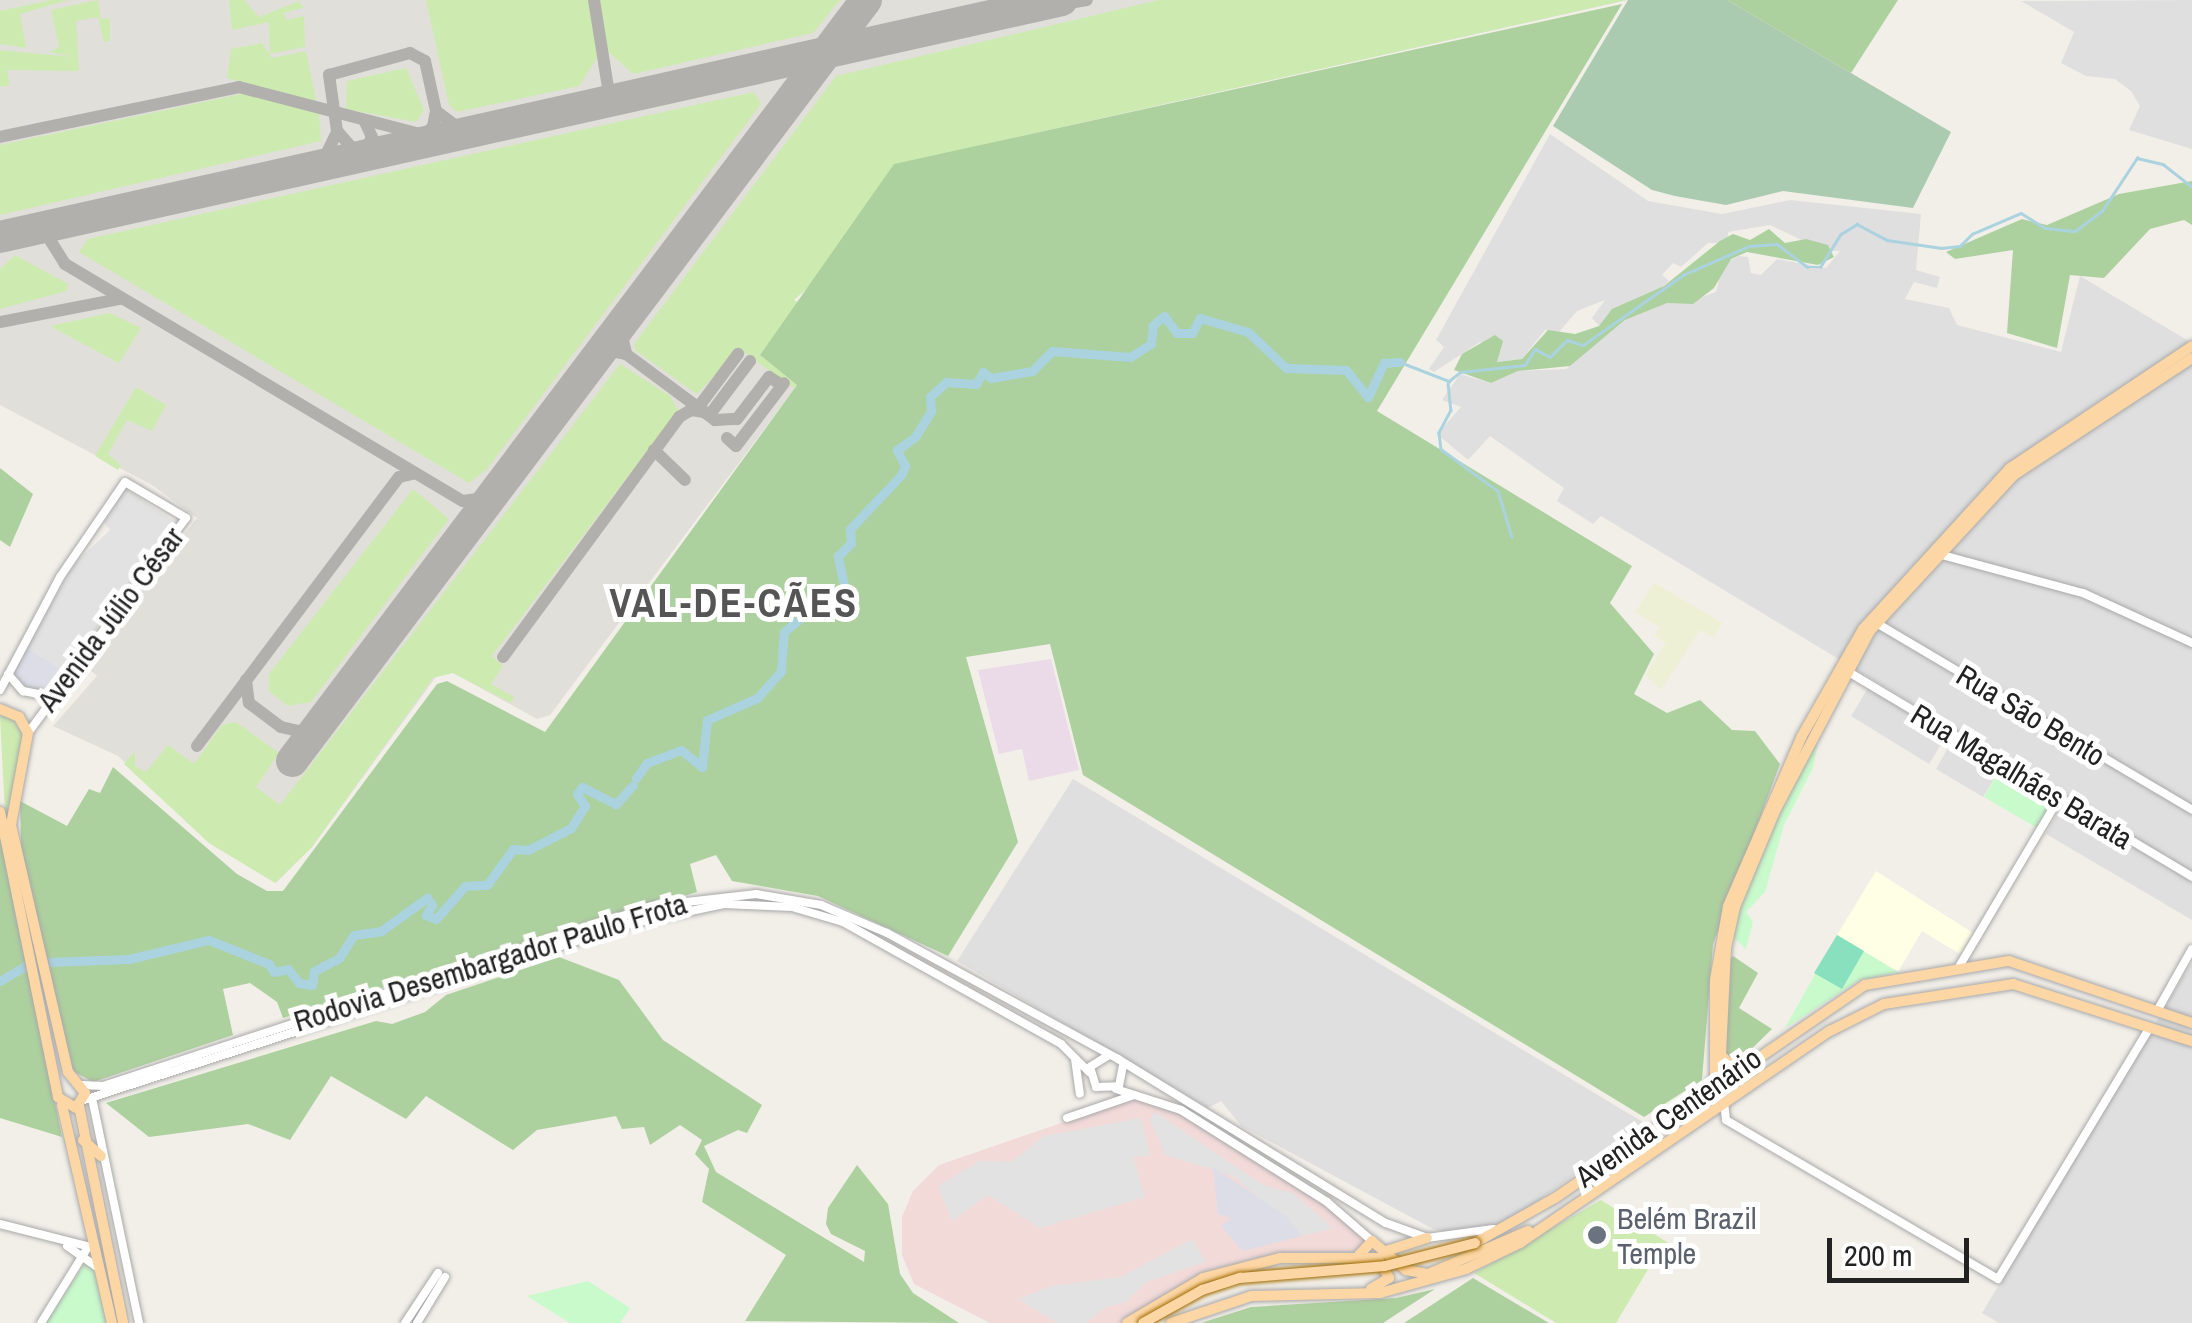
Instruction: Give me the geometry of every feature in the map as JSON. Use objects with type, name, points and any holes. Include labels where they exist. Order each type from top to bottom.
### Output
[{"type":"main road","points":[[1705,1091],[1716,1078],[1714,980],[1728,906],[1802,736],[1874,621],[2010,468],[2192,346]]},
{"type":"main road","points":[[1933,553],[2014,475],[2192,358]]},
{"type":"main road","points":[[1734,1070],[1722,1055],[1726,948],[1735,907],[1799,762],[1852,674],[1874,621]]},
{"type":"main road","name":"Avenida Júlio César","points":[[4,712],[28,733],[10,825],[68,1072],[80,1084],[85,1101]]},
{"type":"main road","points":[[0,812],[88,1250],[101,1270],[112,1323]]},
{"type":"main road","name":"Avenida Centenário","points":[[1143,1323],[1202,1290],[1240,1278],[1385,1266],[1475,1243],[1512,1224],[1857,988],[1974,964],[2034,966],[2192,1022]]},
{"type":"main road","points":[[1960,966],[1958,982],[1968,989]]},
{"type":"main road","points":[[1941,969],[1950,976],[1944,992]]},
{"type":"main road","name":"Avenida Centenário","points":[[1171,1323],[1251,1296],[1380,1293],[1446,1277],[1520,1243],[1857,1015],[1944,992],[2020,985],[2192,1041]]},
{"type":"main road","points":[[60,1098],[64,1083],[80,1084]]},
{"type":"main road","points":[[60,1098],[85,1101],[80,1133],[123,1323]]},
{"type":"main road","points":[[80,1133],[101,1156]]},
{"type":"main road","name":"Avenida Centenário","points":[[1383,1252],[1414,1273],[1450,1266],[1561,1216]]},
{"type":"main road","points":[[1358,1256],[1369,1252],[1372,1241],[1383,1252],[1427,1238]]},
{"type":"main road","points":[[1127,1323],[1227,1269],[1280,1258],[1358,1256],[1384,1261],[1388,1281],[1338,1295]]},
{"type":"street","name":"Avenida Júlio César","points":[[0,690],[60,577],[125,482],[186,518],[51,695],[28,733]]},
{"type":"street","points":[[1933,553],[2082,593],[2192,643]]},
{"type":"street","name":"Rua São Bento","points":[[1874,621],[2192,810]]},
{"type":"street","points":[[8,674],[24,690],[51,695]]},
{"type":"street","name":"Rua Magalhães Barata","points":[[1852,674],[2192,877]]},
{"type":"street","points":[[1960,966],[2060,798]]},
{"type":"street","name":"Rodovia Desembargador Paulo Frota","points":[[80,1084],[103,1086],[652,906],[732,894],[803,901],[851,916],[1109,1056]]},
{"type":"street","name":"Rodovia Desembargador Paulo Frota","points":[[85,1101],[629,924],[724,904],[792,907],[843,922],[1074,1055],[1089,1072]]},
{"type":"street","points":[[2157,1011],[2192,949]]},
{"type":"street","points":[[1968,951],[1974,964]]},
{"type":"street","points":[[1724,1103],[1726,1120],[1998,1279],[2150,1027]]},
{"type":"street","points":[[1074,1055],[1080,1094]]},
{"type":"street","points":[[1372,1241],[1327,1202],[1169,1104],[1096,1087],[1089,1072],[1095,1060],[1109,1056],[1121,1062],[1386,1223],[1427,1238],[1512,1224]]},
{"type":"street","points":[[1116,1089],[1124,1079],[1121,1062]]},
{"type":"street","points":[[1067,1118],[1138,1094]]},
{"type":"street","points":[[85,1101],[140,1322]]},
{"type":"street","points":[[1236,1144],[1250,1148],[1252,1141]]},
{"type":"street","points":[[0,1224],[88,1250]]},
{"type":"street","points":[[59,1240],[72,1249],[88,1250]]},
{"type":"street","points":[[72,1249],[76,1267]]},
{"type":"street","points":[[41,1323],[88,1250]]},
{"type":"street","points":[[406,1323],[442,1275],[418,1323]]},
{"type":"shaded area","points":[[0,0],[1627,0],[964,149],[794,300],[799,303],[760,355],[798,384],[550,715],[537,719],[453,673],[438,674],[312,847],[276,883],[209,843],[118,756],[53,726],[97,676],[84,665],[197,518],[152,485],[0,405]]},
{"type":"shaded area","points":[[1628,0],[1727,0],[1951,132],[1913,208],[1783,191],[1726,205],[1675,196],[1652,190],[1553,126]]},
{"type":"shaded area","points":[[2192,0],[2192,149],[2129,130],[2140,106],[2131,91],[2115,79],[2086,76],[2061,63],[2074,32],[2021,1]]},
{"type":"shaded area","points":[[1550,134],[1648,201],[1722,214],[1790,200],[1921,214],[1916,270],[1940,277],[1937,288],[1914,282],[1905,299],[1949,308],[1957,325],[2061,352],[2080,276],[2192,343],[2192,872],[1601,516],[1593,524],[1557,501],[1564,488],[1490,436],[1468,460],[1437,434],[1461,407],[1442,400],[1460,374],[1491,383],[1518,371],[1566,369],[1646,303],[1673,296],[1689,302],[1716,292],[1723,263],[1739,256],[1748,257],[1751,273],[1761,275],[1777,259],[1826,268],[1840,251],[1822,250],[1770,225],[1728,232],[1728,243],[1708,243],[1681,267],[1673,263],[1662,275],[1669,281],[1661,288],[1599,326],[1592,318],[1605,300],[1577,311],[1559,332],[1545,330],[1522,359],[1496,362],[1497,355],[1480,342],[1434,372],[1429,369],[1444,347],[1436,340]]},
{"type":"shaded area","points":[[126,489],[177,523],[64,671],[27,648],[73,565],[110,530],[104,522]]},
{"type":"shaded area","points":[[1654,583],[1723,623],[1713,638],[1700,630],[1661,690],[1645,675],[1666,643],[1654,636],[1659,627],[1635,612]]},
{"type":"shaded area","points":[[27,648],[64,671],[47,694],[18,684],[12,675]]},
{"type":"shaded area","points":[[1051,659],[1079,770],[1029,781],[1022,749],[999,754],[978,670]]},
{"type":"shaded area","points":[[1868,688],[1946,736],[1929,764],[1851,716]]},
{"type":"shaded area","points":[[1953,739],[2001,768],[1983,797],[1936,769]]},
{"type":"shaded area","points":[[1073,779],[1646,1124],[1505,1224],[1452,1233],[1433,1229],[1241,1126],[1221,1101],[1208,1108],[957,961]]},
{"type":"shaded area","points":[[2062,805],[2192,882],[2192,920],[2046,834]]},
{"type":"shaded area","points":[[1876,871],[1973,933],[1960,954],[1922,931],[1898,972],[1837,935]]},
{"type":"shaded area","points":[[2192,962],[2192,1323],[1999,1323],[1982,1313]]},
{"type":"shaded area","points":[[1137,1097],[1180,1110],[1272,1165],[1367,1234],[1368,1250],[1227,1269],[1127,1323],[990,1323],[914,1284],[902,1255],[902,1217],[913,1191],[939,1165]]},
{"type":"shaded area","points":[[1155,1112],[1265,1186],[1293,1193],[1333,1228],[1302,1236],[1234,1176],[1165,1155],[1150,1120]]},
{"type":"shaded area","points":[[1141,1118],[1150,1156],[1133,1157],[1145,1197],[1040,1228],[988,1195],[952,1221],[938,1186],[980,1161],[1011,1162],[1045,1136]]},
{"type":"shaded area","points":[[1213,1167],[1286,1216],[1302,1236],[1243,1251],[1221,1226],[1231,1218],[1218,1214]]},
{"type":"shaded area","points":[[1192,1239],[1206,1262],[1146,1282],[1126,1302],[1104,1308],[1086,1323],[1057,1323],[1018,1299],[1051,1286],[1121,1277]]},
{"type":"green space","points":[[68,0],[20,14],[26,48],[0,44],[0,11]]},
{"type":"green space","points":[[98,0],[101,19],[110,18],[110,41],[104,42],[98,17],[76,21],[79,71],[7,70],[10,85],[0,87],[0,50],[74,57],[49,52],[59,47],[51,10]]},
{"type":"green space","points":[[229,0],[244,0],[259,17],[302,0],[298,3],[305,7],[284,13],[286,20],[304,16],[305,47],[270,54],[269,22],[232,30]]},
{"type":"green space","points":[[426,0],[589,0],[597,58],[579,86],[457,112],[449,105]]},
{"type":"green space","points":[[599,0],[840,0],[813,33],[633,74],[605,49]]},
{"type":"green space","points":[[1159,0],[1627,0],[964,149],[794,300],[799,303],[760,355],[798,384],[793,388],[740,349],[697,394],[636,351],[634,344],[836,76]]},
{"type":"green space","points":[[1727,0],[1898,0],[1851,73]]},
{"type":"green space","points":[[1622,4],[1377,411],[1632,566],[1610,603],[1654,654],[1634,694],[1667,713],[1700,700],[1732,730],[1755,731],[1780,764],[1713,944],[1702,1080],[1644,1117],[1083,775],[1050,644],[966,657],[1018,842],[948,956],[818,896],[732,881],[716,855],[690,864],[697,892],[283,1018],[277,1002],[250,983],[223,989],[233,1035],[93,1082],[71,1070],[21,847],[20,801],[67,826],[89,789],[100,793],[113,767],[237,874],[267,891],[283,891],[437,684],[447,681],[545,732],[797,385],[760,355],[894,164]]},
{"type":"green space","points":[[262,43],[272,58],[306,51],[316,101],[227,78],[231,49]]},
{"type":"green space","points":[[406,68],[424,110],[416,122],[346,109],[347,81]]},
{"type":"green space","points":[[754,92],[761,104],[487,469],[469,483],[79,252],[88,239]]},
{"type":"green space","points":[[246,93],[319,112],[321,141],[0,215],[0,145]]},
{"type":"green space","points":[[2192,181],[2192,225],[2184,220],[2150,229],[2104,278],[2070,275],[2057,348],[2007,333],[2013,250],[1955,259],[1946,252],[2022,219],[2047,225],[2119,194]]},
{"type":"green space","points":[[1769,229],[1785,243],[1806,239],[1828,245],[1834,257],[1818,265],[1747,252],[1731,259],[1714,288],[1693,304],[1667,303],[1625,320],[1570,366],[1518,371],[1491,383],[1454,370],[1462,354],[1495,335],[1503,341],[1497,362],[1522,359],[1548,330],[1575,334],[1599,326],[1612,309],[1664,286],[1720,241],[1733,234],[1750,240]]},
{"type":"green space","points":[[15,255],[68,284],[67,291],[0,309],[0,269]]},
{"type":"green space","points":[[110,313],[141,328],[119,363],[50,326]]},
{"type":"green space","points":[[620,364],[670,396],[678,410],[492,656],[503,666],[491,684],[514,697],[511,703],[453,673],[433,678],[312,847],[275,883],[209,843],[124,764],[135,751],[135,766],[146,772],[168,745],[194,764],[222,725],[236,722],[279,753],[256,787],[280,805]]},
{"type":"green space","points":[[136,387],[166,405],[152,431],[127,420],[108,454],[121,465],[118,470],[95,456]]},
{"type":"green space","points":[[0,468],[33,494],[10,547],[0,540]]},
{"type":"green space","points":[[413,489],[449,519],[311,702],[288,706],[269,691],[269,674]]},
{"type":"green space","points":[[0,716],[11,717],[23,734],[6,833]]},
{"type":"green space","points":[[1809,741],[1817,747],[1813,768],[1784,825],[1765,892],[1746,912],[1753,922],[1746,949],[1731,935],[1732,921]]},
{"type":"green space","points":[[2001,768],[2054,800],[2037,828],[1984,797]]},
{"type":"green space","points":[[0,830],[62,1137],[0,1118]]},
{"type":"green space","points":[[1837,935],[1898,972],[1858,981],[1785,1028]]},
{"type":"green space","points":[[1837,935],[1864,951],[1842,989],[1814,973]]},
{"type":"green space","points":[[1733,956],[1758,973],[1739,1008],[1772,1029],[1736,1064],[1723,1061],[1726,962]]},
{"type":"green space","points":[[559,957],[619,980],[663,1040],[762,1105],[747,1133],[738,1130],[704,1146],[716,1172],[864,1262],[865,1251],[831,1234],[826,1224],[828,1208],[857,1165],[888,1204],[900,1274],[913,1293],[959,1323],[745,1321],[786,1255],[702,1202],[709,1169],[695,1154],[702,1140],[680,1125],[650,1145],[644,1127],[622,1129],[616,1116],[537,1130],[513,1150],[426,1096],[406,1119],[331,1076],[290,1140],[248,1124],[149,1137],[106,1103],[376,1021],[392,1024],[425,1012],[446,995]]},
{"type":"green space","points":[[1601,1200],[1684,1253],[1653,1261],[1616,1323],[1556,1323],[1474,1273]]},
{"type":"green space","points":[[86,1262],[94,1268],[107,1323],[44,1323]]},
{"type":"green space","points":[[1473,1278],[1549,1323],[1404,1323]]},
{"type":"green space","points":[[588,1281],[630,1308],[620,1323],[570,1323],[527,1296]]},
{"type":"green space","points":[[1435,1289],[1383,1323],[1201,1323],[1251,1307],[1396,1298]]},
{"type":"waterway","points":[[1400,362],[1449,381],[1460,372],[1525,365],[1535,349],[1550,357],[1567,340],[1583,345],[1683,275],[1749,246],[1777,244],[1807,267],[1820,267],[1841,234],[1857,224],[1887,240],[1941,248],[1960,246],[1972,234],[2021,213],[2045,228],[2075,231],[2102,211],[2137,158],[2163,164],[2192,187]]},
{"type":"waterway","points":[[636,778],[647,763],[681,750],[702,767],[707,720],[757,698],[781,671],[784,632],[808,612],[838,604],[845,590],[838,556],[851,543],[850,529],[901,475],[905,466],[897,450],[915,437],[931,411],[930,397],[946,382],[976,384],[983,372],[991,378],[1032,371],[1052,351],[1130,357],[1151,344],[1153,325],[1164,316],[1177,333],[1192,333],[1200,318],[1248,332],[1286,368],[1346,370],[1368,397],[1384,363],[1400,362]]},
{"type":"waterway","points":[[1448,383],[1451,410],[1439,433],[1441,449],[1498,491],[1512,537]]},
{"type":"waterway","points":[[48,962],[129,959],[209,940],[269,964],[274,972],[288,969],[299,983],[312,985],[314,971],[339,958],[354,935],[381,931],[427,898],[432,905],[426,915],[436,919],[465,886],[487,885],[513,849],[528,850],[571,828],[585,806],[577,794],[582,787],[616,804],[633,785]]},
{"type":"waterway","points":[[0,981],[25,966]]},
{"type":"taxiway","points":[[594,0],[610,100]]},
{"type":"taxiway","points":[[1004,14],[1087,0]]},
{"type":"taxiway","points":[[983,17],[1010,11]]},
{"type":"taxiway","points":[[359,156],[337,131],[329,75],[410,53],[425,61],[436,111],[433,127],[414,144]]},
{"type":"taxiway","points":[[0,137],[239,87],[438,139]]},
{"type":"taxiway","points":[[436,111],[465,133]]},
{"type":"taxiway","points":[[362,156],[372,137],[364,120]]},
{"type":"taxiway","points":[[321,165],[337,132]]},
{"type":"taxiway","points":[[55,224],[50,240],[65,264],[463,501],[492,497]]},
{"type":"taxiway","points":[[0,322],[120,299]]},
{"type":"taxiway","points":[[620,327],[626,354]]},
{"type":"taxiway","points":[[597,358],[611,351],[626,354],[715,420],[737,419],[769,377],[782,385]]},
{"type":"taxiway","points":[[693,405],[700,405],[738,354]]},
{"type":"taxiway","points":[[503,657],[679,417],[691,410],[711,413],[750,361]]},
{"type":"taxiway","points":[[727,438],[736,446],[784,383]]},
{"type":"taxiway","points":[[654,450],[685,480]]},
{"type":"taxiway","points":[[197,746],[399,477],[416,473]]},
{"type":"taxiway","points":[[246,680],[249,703],[281,727],[303,732],[321,723]]},
{"type":"runway","points":[[292,761],[866,0]]},
{"type":"runway","points":[[0,237],[1062,0]]},
{"type":"place","name":"Belém Brazil Temple","points":[[1597,1235]]},
{"type":"district","name":"VAL-DE-CÃES","points":[[734,603]]}]
